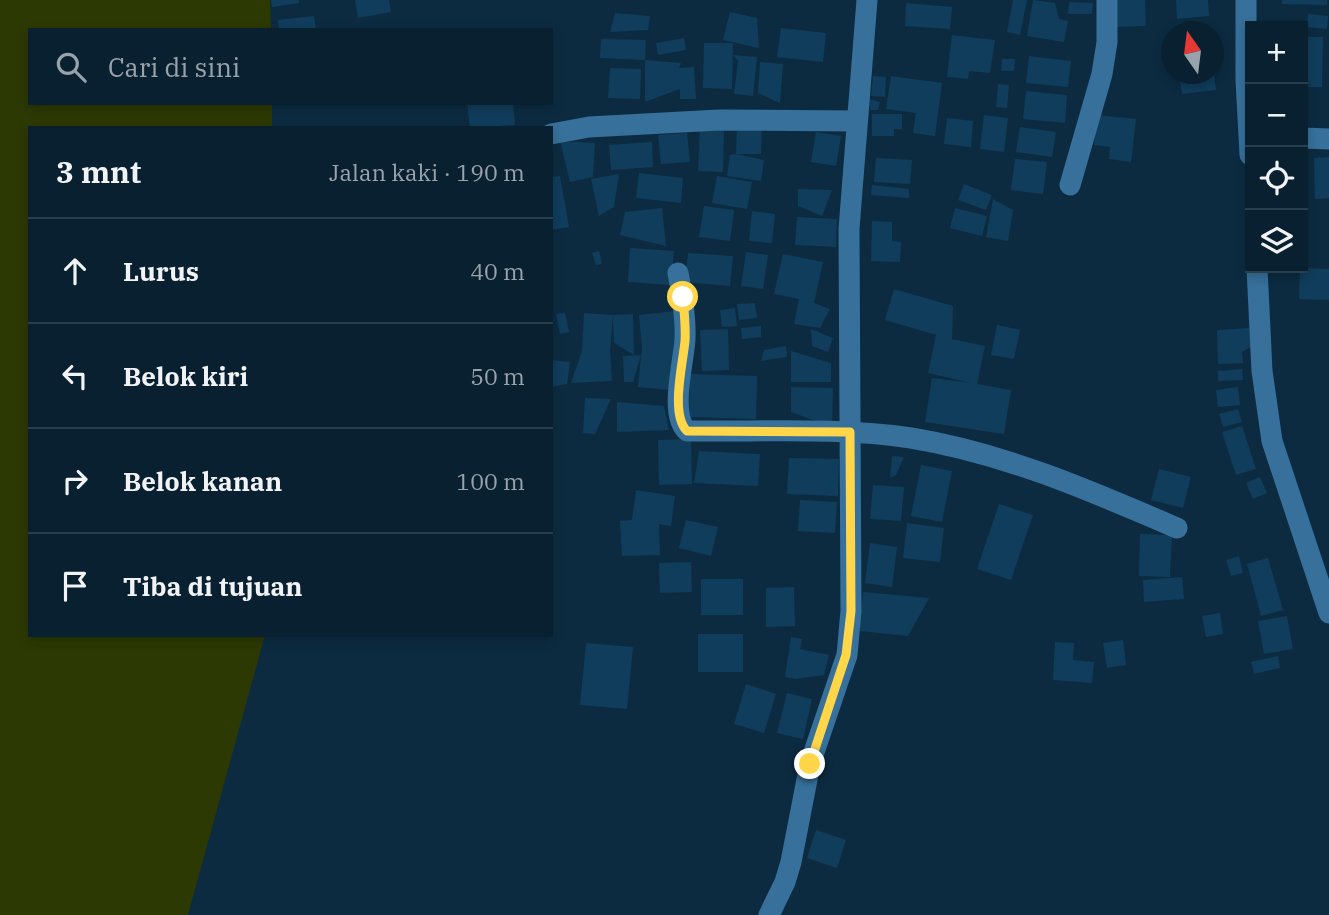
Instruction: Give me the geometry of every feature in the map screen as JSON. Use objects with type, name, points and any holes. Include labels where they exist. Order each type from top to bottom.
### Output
[{"type":"street","points":[[769,915],[785,882],[791,862],[810,764],[846,655],[851,611],[849,229],[867,0]]},
{"type":"street","points":[[1070,185],[1102,74],[1107,42],[1107,0]]},
{"type":"street","points":[[1245,0],[1248,84]]},
{"type":"street","points":[[553,134],[589,127],[719,120],[858,121]]},
{"type":"street","points":[[1308,138],[1329,139]]},
{"type":"street","points":[[678,273],[683,297],[685,338],[679,397],[682,426],[687,431],[850,432],[911,438],[1024,466],[1091,490],[1177,528]]},
{"type":"street","points":[[1257,273],[1262,371],[1272,441],[1322,571],[1329,613]]},
{"type":"green space","points":[[0,0],[270,0],[271,28],[28,28],[28,105],[272,105],[272,126],[28,126],[28,637],[264,637],[188,915],[0,915]]},
{"type":"building","points":[[271,0],[299,0],[299,3],[272,7]]},
{"type":"building","points":[[355,0],[389,0],[391,12],[358,18]]},
{"type":"building","points":[[1013,0],[1027,0],[1020,35],[1007,32]]},
{"type":"building","points":[[1033,0],[1055,3],[1059,19],[1068,21],[1064,42],[1027,36]]},
{"type":"building","points":[[1115,0],[1145,0],[1146,26],[1115,27]]},
{"type":"building","points":[[1176,0],[1208,0],[1209,16],[1177,19]]},
{"type":"building","points":[[1282,0],[1327,0],[1327,5],[1282,4]]},
{"type":"building","points":[[1069,2],[1093,3],[1092,14],[1068,14]]},
{"type":"building","points":[[906,3],[952,7],[950,29],[905,26]]},
{"type":"building","points":[[730,12],[757,18],[759,48],[723,40]]},
{"type":"building","points":[[615,13],[650,16],[648,30],[610,32]]},
{"type":"building","points":[[1308,14],[1328,16],[1327,29],[1308,27]]},
{"type":"building","points":[[314,16],[316,28],[279,28],[278,20]]},
{"type":"building","points":[[781,28],[826,33],[823,62],[777,57]]},
{"type":"building","points":[[952,35],[995,40],[990,73],[969,71],[968,79],[947,77]]},
{"type":"building","points":[[1308,37],[1323,37],[1322,87],[1308,87]]},
{"type":"building","points":[[684,38],[686,50],[658,55],[656,43]]},
{"type":"building","points":[[601,39],[646,40],[645,60],[600,58]]},
{"type":"building","points":[[704,43],[733,43],[732,89],[703,88]]},
{"type":"building","points":[[733,55],[757,57],[753,96],[734,94],[738,61]]},
{"type":"building","points":[[1029,56],[1071,61],[1068,87],[1026,83]]},
{"type":"building","points":[[1002,59],[1015,59],[1014,71],[1001,71]]},
{"type":"building","points":[[645,60],[681,63],[679,68],[694,67],[696,99],[680,99],[680,89],[645,102]]},
{"type":"building","points":[[760,62],[783,64],[780,103],[758,93]]},
{"type":"building","points":[[610,68],[641,69],[640,99],[608,98]]},
{"type":"building","points":[[873,76],[886,77],[885,97],[871,96]]},
{"type":"building","points":[[891,76],[942,83],[935,136],[913,133],[916,113],[886,109]]},
{"type":"building","points":[[998,84],[1009,85],[1007,108],[996,107]]},
{"type":"building","points":[[1180,84],[1215,84],[1216,90],[1182,94]]},
{"type":"building","points":[[1026,91],[1067,95],[1065,123],[1023,119]]},
{"type":"building","points":[[869,99],[880,102],[878,110],[870,110]]},
{"type":"building","points":[[467,105],[513,105],[515,125],[470,126]]},
{"type":"building","points":[[872,114],[902,114],[902,129],[894,129],[894,136],[872,136]]},
{"type":"building","points":[[984,115],[1008,118],[1004,152],[980,149]]},
{"type":"building","points":[[1097,115],[1136,119],[1131,162],[1109,159],[1110,147],[1094,145]]},
{"type":"building","points":[[947,118],[973,121],[971,147],[944,144]]},
{"type":"building","points":[[700,125],[724,126],[723,172],[698,171]]},
{"type":"building","points":[[737,125],[762,125],[761,154],[736,154]]},
{"type":"building","points":[[1020,127],[1056,132],[1052,157],[1016,152]]},
{"type":"building","points":[[816,132],[841,136],[836,166],[811,162]]},
{"type":"building","points":[[687,133],[690,162],[661,164],[658,135]]},
{"type":"building","points":[[560,141],[595,143],[593,177],[570,182]]},
{"type":"building","points":[[652,142],[653,167],[611,170],[609,145]]},
{"type":"building","points":[[730,155],[764,160],[761,181],[727,176]]},
{"type":"building","points":[[1329,157],[1329,198],[1315,199],[1314,158]]},
{"type":"building","points":[[876,158],[912,160],[910,184],[874,182]]},
{"type":"building","points":[[1015,159],[1047,162],[1043,194],[1011,190]]},
{"type":"building","points":[[639,173],[683,178],[681,203],[636,198]]},
{"type":"building","points":[[619,174],[614,207],[599,216],[591,179]]},
{"type":"building","points":[[560,176],[569,227],[553,230],[553,177]]},
{"type":"building","points":[[717,176],[752,182],[747,209],[712,203]]},
{"type":"building","points":[[964,184],[992,195],[986,210],[958,200]]},
{"type":"building","points":[[872,185],[909,189],[909,198],[871,195]]},
{"type":"building","points":[[798,189],[832,190],[822,216],[798,206]]},
{"type":"building","points":[[993,199],[1013,210],[1008,241],[986,237]]},
{"type":"building","points":[[704,206],[734,210],[730,241],[699,237]]},
{"type":"building","points":[[662,208],[666,246],[620,235],[625,212]]},
{"type":"building","points":[[955,208],[987,216],[982,236],[950,228]]},
{"type":"building","points":[[752,211],[775,214],[772,243],[749,241]]},
{"type":"building","points":[[797,217],[837,219],[836,247],[795,245]]},
{"type":"building","points":[[872,221],[892,222],[892,241],[901,242],[900,262],[871,261]]},
{"type":"building","points":[[630,248],[674,251],[671,285],[628,282]]},
{"type":"building","points":[[599,251],[602,264],[596,265],[592,253]]},
{"type":"building","points":[[746,252],[768,255],[763,289],[741,286]]},
{"type":"building","points":[[688,253],[733,256],[730,286],[685,282]]},
{"type":"building","points":[[783,254],[823,262],[814,303],[830,309],[820,328],[794,324],[799,299],[774,294]]},
{"type":"building","points":[[1308,268],[1329,269],[1329,300],[1299,299],[1300,273],[1308,273]]},
{"type":"building","points":[[894,289],[953,306],[952,339],[985,346],[977,384],[1011,390],[1004,434],[925,422],[932,378],[971,383],[928,373],[936,335],[885,320]]},
{"type":"building","points":[[755,303],[757,318],[739,320],[737,304]]},
{"type":"building","points":[[735,308],[737,326],[722,327],[720,310]]},
{"type":"building","points":[[676,311],[679,343],[670,390],[638,387],[642,347],[639,315]]},
{"type":"building","points":[[565,313],[569,332],[560,334],[556,314]]},
{"type":"building","points":[[584,313],[613,315],[610,352],[612,381],[571,383],[582,351]]},
{"type":"building","points":[[633,314],[634,355],[614,343],[613,315]]},
{"type":"building","points":[[997,325],[1020,330],[1014,359],[991,355]]},
{"type":"building","points":[[761,326],[761,337],[742,339],[741,328]]},
{"type":"building","points":[[1251,328],[1252,346],[1242,352],[1243,363],[1218,364],[1217,330]]},
{"type":"building","points":[[728,329],[729,370],[702,371],[700,330]]},
{"type":"building","points":[[811,329],[833,338],[828,352],[812,346]]},
{"type":"building","points":[[786,346],[787,357],[761,361],[764,350]]},
{"type":"building","points":[[791,351],[831,363],[831,382],[791,382]]},
{"type":"building","points":[[641,355],[633,382],[624,382],[623,356]]},
{"type":"building","points":[[553,360],[570,362],[567,384],[553,387]]},
{"type":"building","points":[[1242,369],[1243,380],[1218,381],[1218,371]]},
{"type":"building","points":[[690,374],[757,376],[756,419],[689,417]]},
{"type":"building","points":[[791,387],[833,388],[832,427],[791,412]]},
{"type":"building","points":[[1238,387],[1240,405],[1218,407],[1216,390]]},
{"type":"building","points":[[585,398],[611,399],[595,434],[583,433]]},
{"type":"building","points":[[617,402],[664,406],[669,430],[617,432]]},
{"type":"building","points":[[1238,409],[1242,422],[1223,427],[1219,414]]},
{"type":"building","points":[[1242,426],[1256,469],[1236,475],[1222,432]]},
{"type":"building","points":[[691,439],[692,484],[659,485],[658,440]]},
{"type":"building","points":[[699,451],[760,454],[758,486],[694,483]]},
{"type":"building","points":[[892,456],[904,457],[896,475],[890,478]]},
{"type":"building","points":[[789,458],[839,459],[838,496],[787,494]]},
{"type":"building","points":[[921,465],[952,471],[942,522],[911,516]]},
{"type":"building","points":[[1159,469],[1191,477],[1183,508],[1151,500]]},
{"type":"building","points":[[1260,477],[1267,493],[1253,499],[1246,483]]},
{"type":"building","points":[[873,485],[904,487],[901,521],[870,519]]},
{"type":"building","points":[[636,490],[675,496],[671,526],[659,524],[660,555],[622,556],[620,521],[632,520]]},
{"type":"building","points":[[800,500],[837,502],[835,533],[798,531]]},
{"type":"building","points":[[999,504],[1033,515],[1011,580],[977,569]]},
{"type":"building","points":[[686,520],[718,527],[711,556],[679,548]]},
{"type":"building","points":[[907,523],[944,528],[940,562],[903,558]]},
{"type":"building","points":[[1140,534],[1172,535],[1170,577],[1139,576]]},
{"type":"building","points":[[870,543],[897,547],[892,587],[865,583]]},
{"type":"building","points":[[1239,556],[1243,573],[1231,576],[1226,560]]},
{"type":"building","points":[[1268,558],[1283,610],[1261,616],[1247,564]]},
{"type":"building","points":[[691,562],[692,592],[660,593],[659,563]]},
{"type":"building","points":[[1182,577],[1184,599],[1144,602],[1143,580]]},
{"type":"building","points":[[701,579],[743,579],[743,615],[701,615]]},
{"type":"building","points":[[794,587],[795,626],[766,627],[766,588]]},
{"type":"building","points":[[863,592],[929,598],[908,636],[859,631]]},
{"type":"building","points":[[1220,613],[1223,634],[1206,637],[1202,616]]},
{"type":"building","points":[[1287,616],[1293,649],[1264,654],[1258,621]]},
{"type":"building","points":[[698,634],[743,634],[743,672],[698,672]]},
{"type":"building","points":[[791,637],[802,639],[800,649],[829,655],[824,675],[796,679],[785,677]]},
{"type":"building","points":[[1123,640],[1126,665],[1107,668],[1103,643]]},
{"type":"building","points":[[1055,642],[1074,643],[1073,660],[1094,662],[1092,683],[1053,680]]},
{"type":"building","points":[[586,643],[633,647],[627,709],[580,705]]},
{"type":"building","points":[[1278,656],[1280,668],[1254,674],[1251,662]]},
{"type":"building","points":[[746,684],[776,694],[764,733],[734,724]]},
{"type":"building","points":[[787,693],[812,699],[803,739],[777,733]]},
{"type":"building","points":[[816,830],[846,840],[837,868],[807,858]]},
{"type":"route","points":[[683,297],[685,338],[679,410],[682,426],[687,431],[850,432],[851,611],[846,655],[810,764]]}]
